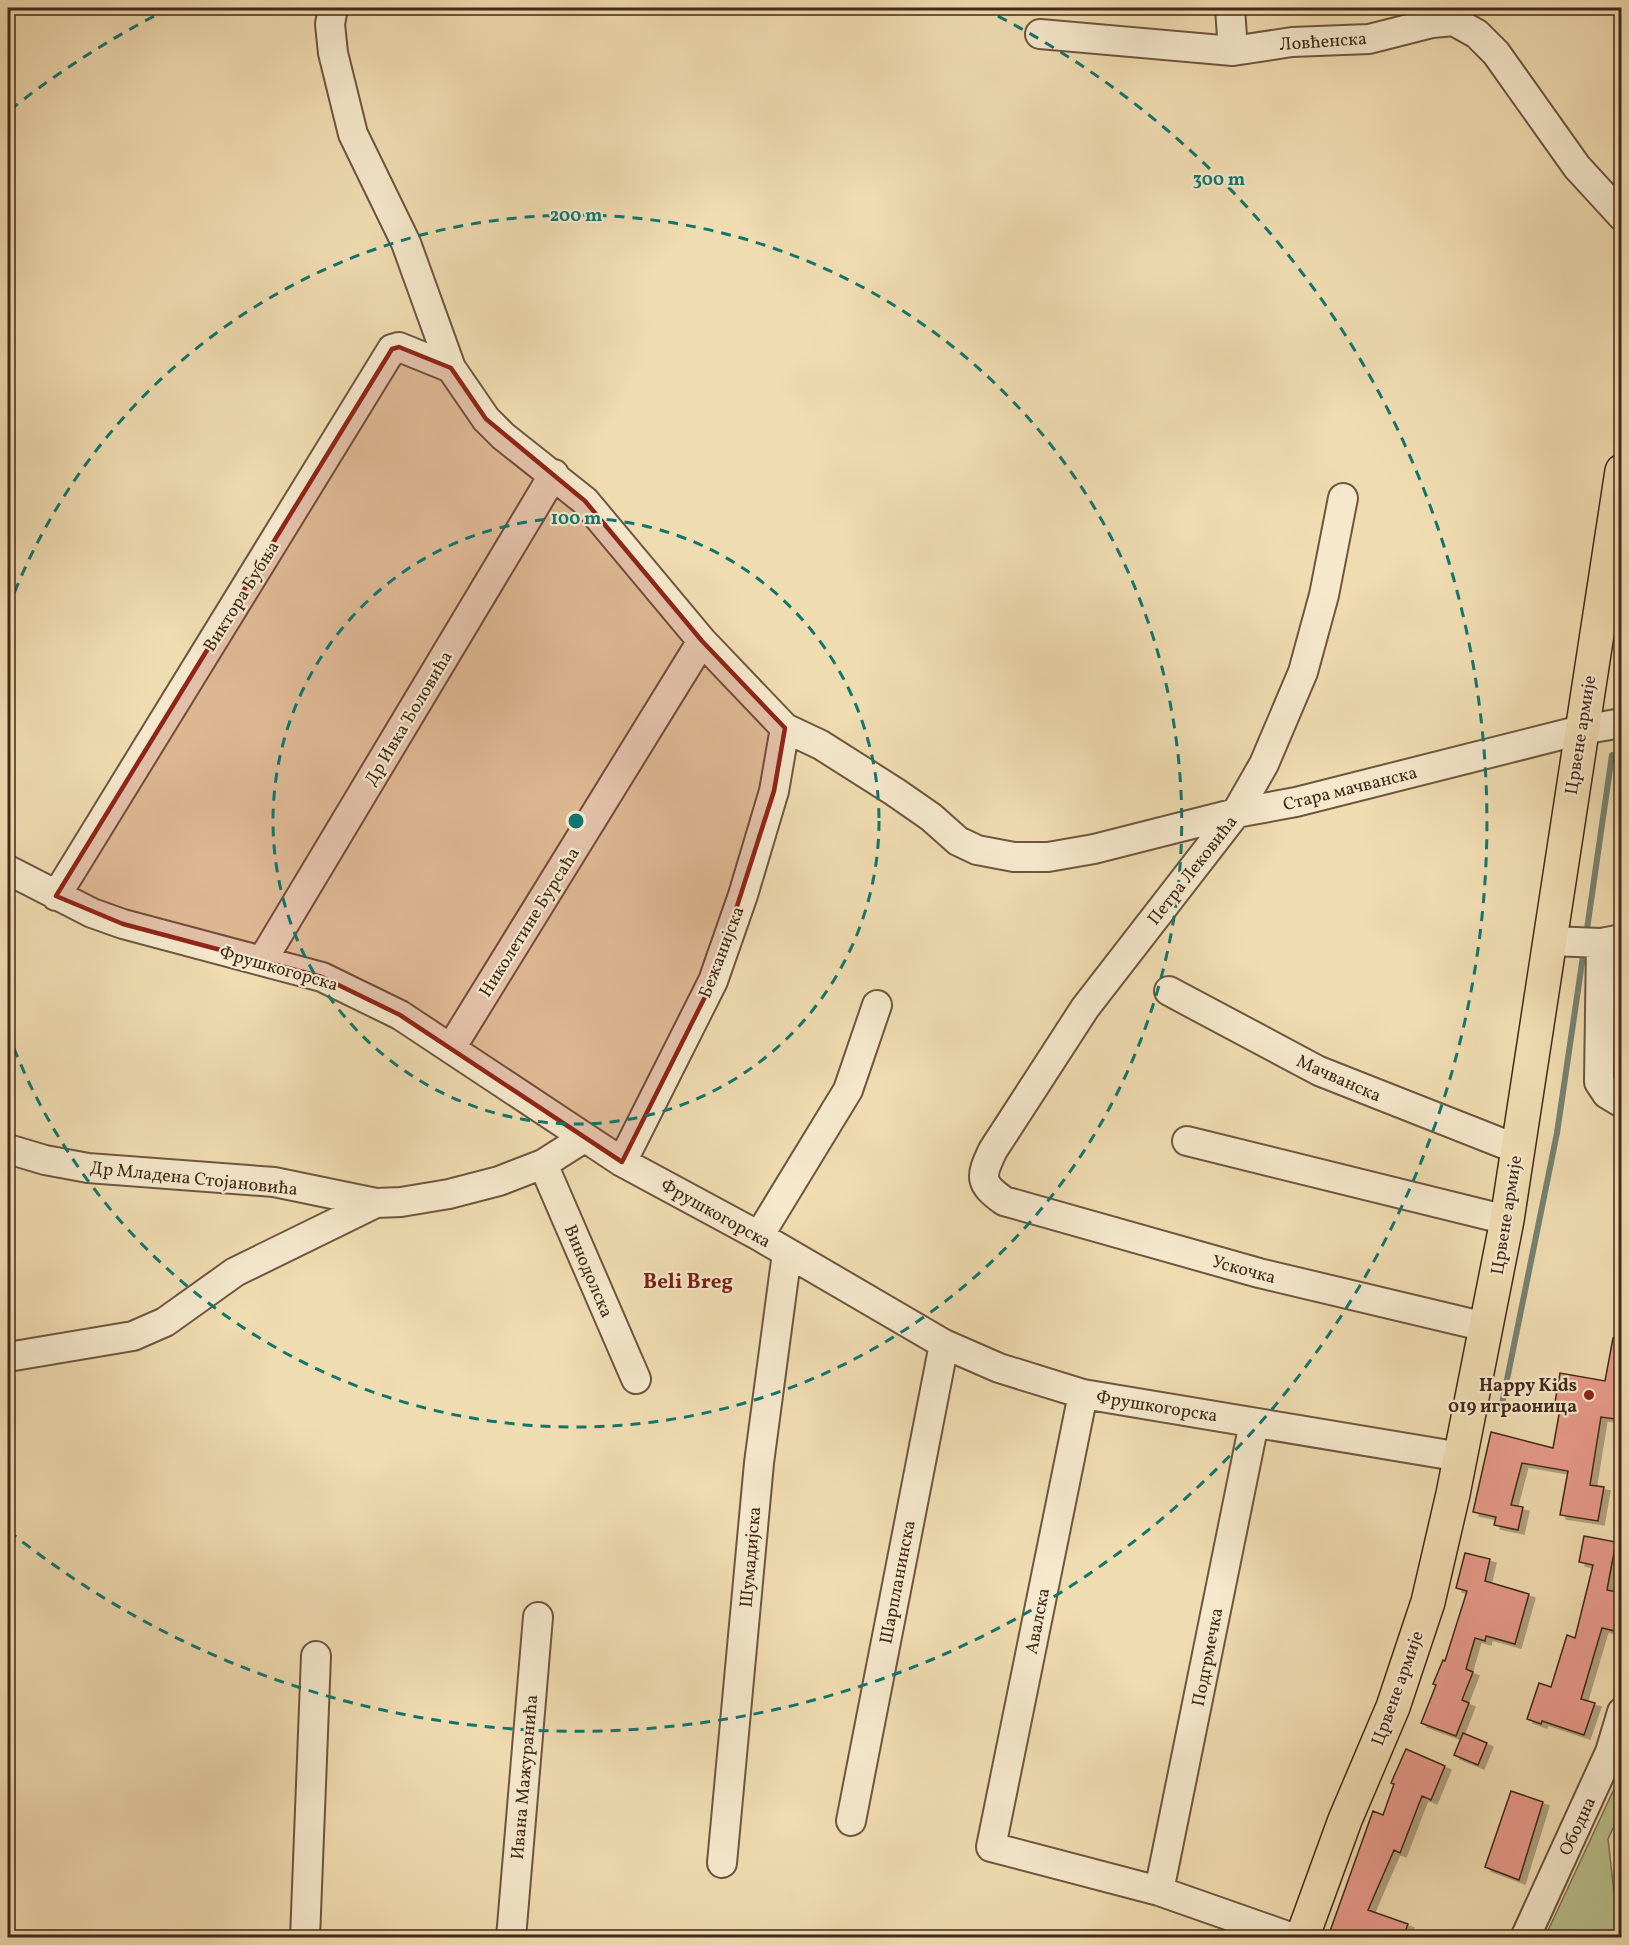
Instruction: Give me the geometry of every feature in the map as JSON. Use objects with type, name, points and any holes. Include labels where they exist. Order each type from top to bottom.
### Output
[{"type":"main road","name":"Црвене армије","points":[[1302,1938],[1345,1820],[1393,1707],[1425,1612],[1461,1457],[1507,1220],[1622,471]]},
{"type":"street","points":[[1230,8],[1233,51]]},
{"type":"street","points":[[332,16],[333,53],[353,135],[406,243],[451,368],[486,419],[503,436],[554,474],[585,501],[702,641],[784,728]]},
{"type":"street","name":"Ловћенска","points":[[1040,34],[1168,43],[1233,51],[1292,42],[1369,39],[1432,23],[1454,21],[1477,34],[1496,53],[1577,167],[1622,216]]},
{"type":"street","name":"Виктора Бубња","points":[[56,896],[392,349],[399,346],[451,368]]},
{"type":"street","name":"Др Ивка Ђоловића","points":[[262,961],[554,474]]},
{"type":"street","name":"Петра Лековића","points":[[1004,1201],[988,1190],[983,1181],[983,1171],[993,1150],[1085,1008],[1236,813],[1264,764],[1303,672],[1324,595],[1343,498]]},
{"type":"street","name":"Николетине Бурсаћа","points":[[451,1048],[702,641]]},
{"type":"street","name":"Стара мачванска","points":[[784,728],[821,745],[886,786],[931,817],[958,841],[977,850],[1014,857],[1048,857],[1119,843],[1236,813],[1296,802],[1581,730],[1622,723]]},
{"type":"street","name":"Бежанијска","points":[[622,1162],[713,981],[743,895],[774,791],[784,728]]},
{"type":"street","points":[[1264,764],[1275,784],[1296,802]]},
{"type":"street","name":"Фрушкогорска","points":[[8,870],[56,896],[123,924],[322,976],[362,994],[451,1048],[622,1162],[759,1236],[944,1344],[1026,1378],[1083,1394],[1461,1457]]},
{"type":"street","points":[[1550,941],[1611,941],[1599,1082],[1607,1094],[1622,1103]]},
{"type":"street","name":"Мачванска","points":[[1169,991],[1318,1071],[1517,1149]]},
{"type":"street","points":[[759,1236],[848,1090],[877,1005]]},
{"type":"street","name":"Др Младена Стојановића","points":[[8,1149],[45,1160],[88,1168],[274,1182],[376,1203],[401,1202],[448,1194],[499,1180],[543,1164],[584,1138]]},
{"type":"street","points":[[1187,1141],[1507,1220]]},
{"type":"street","name":"Винодолска","points":[[543,1164],[636,1379]]},
{"type":"street","name":"Ускочка","points":[[1004,1201],[1259,1273],[1486,1327]]},
{"type":"street","points":[[8,1357],[133,1336],[165,1322],[235,1272],[376,1203]]},
{"type":"street","name":"Шумадијска","points":[[722,1863],[759,1463],[788,1253]]},
{"type":"street","name":"Шарпланинска","points":[[850,1821],[944,1344]]},
{"type":"street","name":"Авалска","points":[[1083,1394],[991,1847],[1159,1891]]},
{"type":"street","name":"Подгрмечка","points":[[1159,1891],[1254,1423]]},
{"type":"street","name":"Ивана Мажуранића","points":[[511,1938],[538,1617]]},
{"type":"street","points":[[305,1938],[316,1656]]},
{"type":"street","name":"Ободна","points":[[1525,1938],[1611,1752],[1622,1712]]},
{"type":"street","points":[[1159,1891],[1293,1938]]},
{"type":"highlighted area","points":[[399,347],[451,368],[486,419],[585,501],[702,641],[785,728],[774,791],[713,981],[622,1162],[400,1015],[322,977],[123,924],[56,896],[392,349]]},
{"type":"green space","points":[[1621,1774],[1621,1812],[1608,1839],[1619,1937],[1545,1937]]},
{"type":"building","points":[[1613,1338],[1622,1339],[1622,1420],[1601,1417],[1590,1485],[1604,1487],[1598,1521],[1560,1515],[1568,1471],[1522,1463],[1511,1505],[1523,1507],[1518,1530],[1494,1525],[1496,1517],[1473,1512],[1491,1432],[1553,1448],[1560,1409],[1554,1408],[1560,1373],[1605,1381]]},
{"type":"building","points":[[1584,1536],[1616,1542],[1607,1590],[1622,1593],[1615,1631],[1602,1628],[1581,1699],[1595,1703],[1584,1735],[1542,1721],[1541,1724],[1527,1719],[1539,1683],[1551,1687],[1567,1635],[1575,1638],[1593,1565],[1579,1562]]},
{"type":"building","points":[[1465,1553],[1490,1559],[1485,1581],[1529,1594],[1515,1644],[1486,1636],[1485,1641],[1475,1638],[1466,1669],[1473,1672],[1462,1700],[1469,1703],[1456,1736],[1421,1723],[1436,1685],[1433,1684],[1443,1660],[1445,1661],[1467,1591],[1456,1588]]},
{"type":"building","points":[[1463,1733],[1487,1743],[1478,1765],[1454,1755]]},
{"type":"building","points":[[1406,1749],[1445,1766],[1431,1800],[1422,1796],[1400,1853],[1394,1850],[1368,1910],[1408,1924],[1403,1938],[1340,1938],[1329,1934],[1373,1811],[1383,1815],[1394,1784],[1391,1783]]},
{"type":"building","points":[[1511,1791],[1543,1802],[1519,1880],[1485,1867]]},
{"type":"waterway","points":[[1586,936],[1612,755]]},
{"type":"waterway","points":[[1501,1409],[1557,1133],[1584,949]]},
{"type":"place","name":"Happy Kids 019 играоница","points":[[1589,1395]]},
{"type":"district","name":"Beli Breg","points":[[688,1281]]}]
